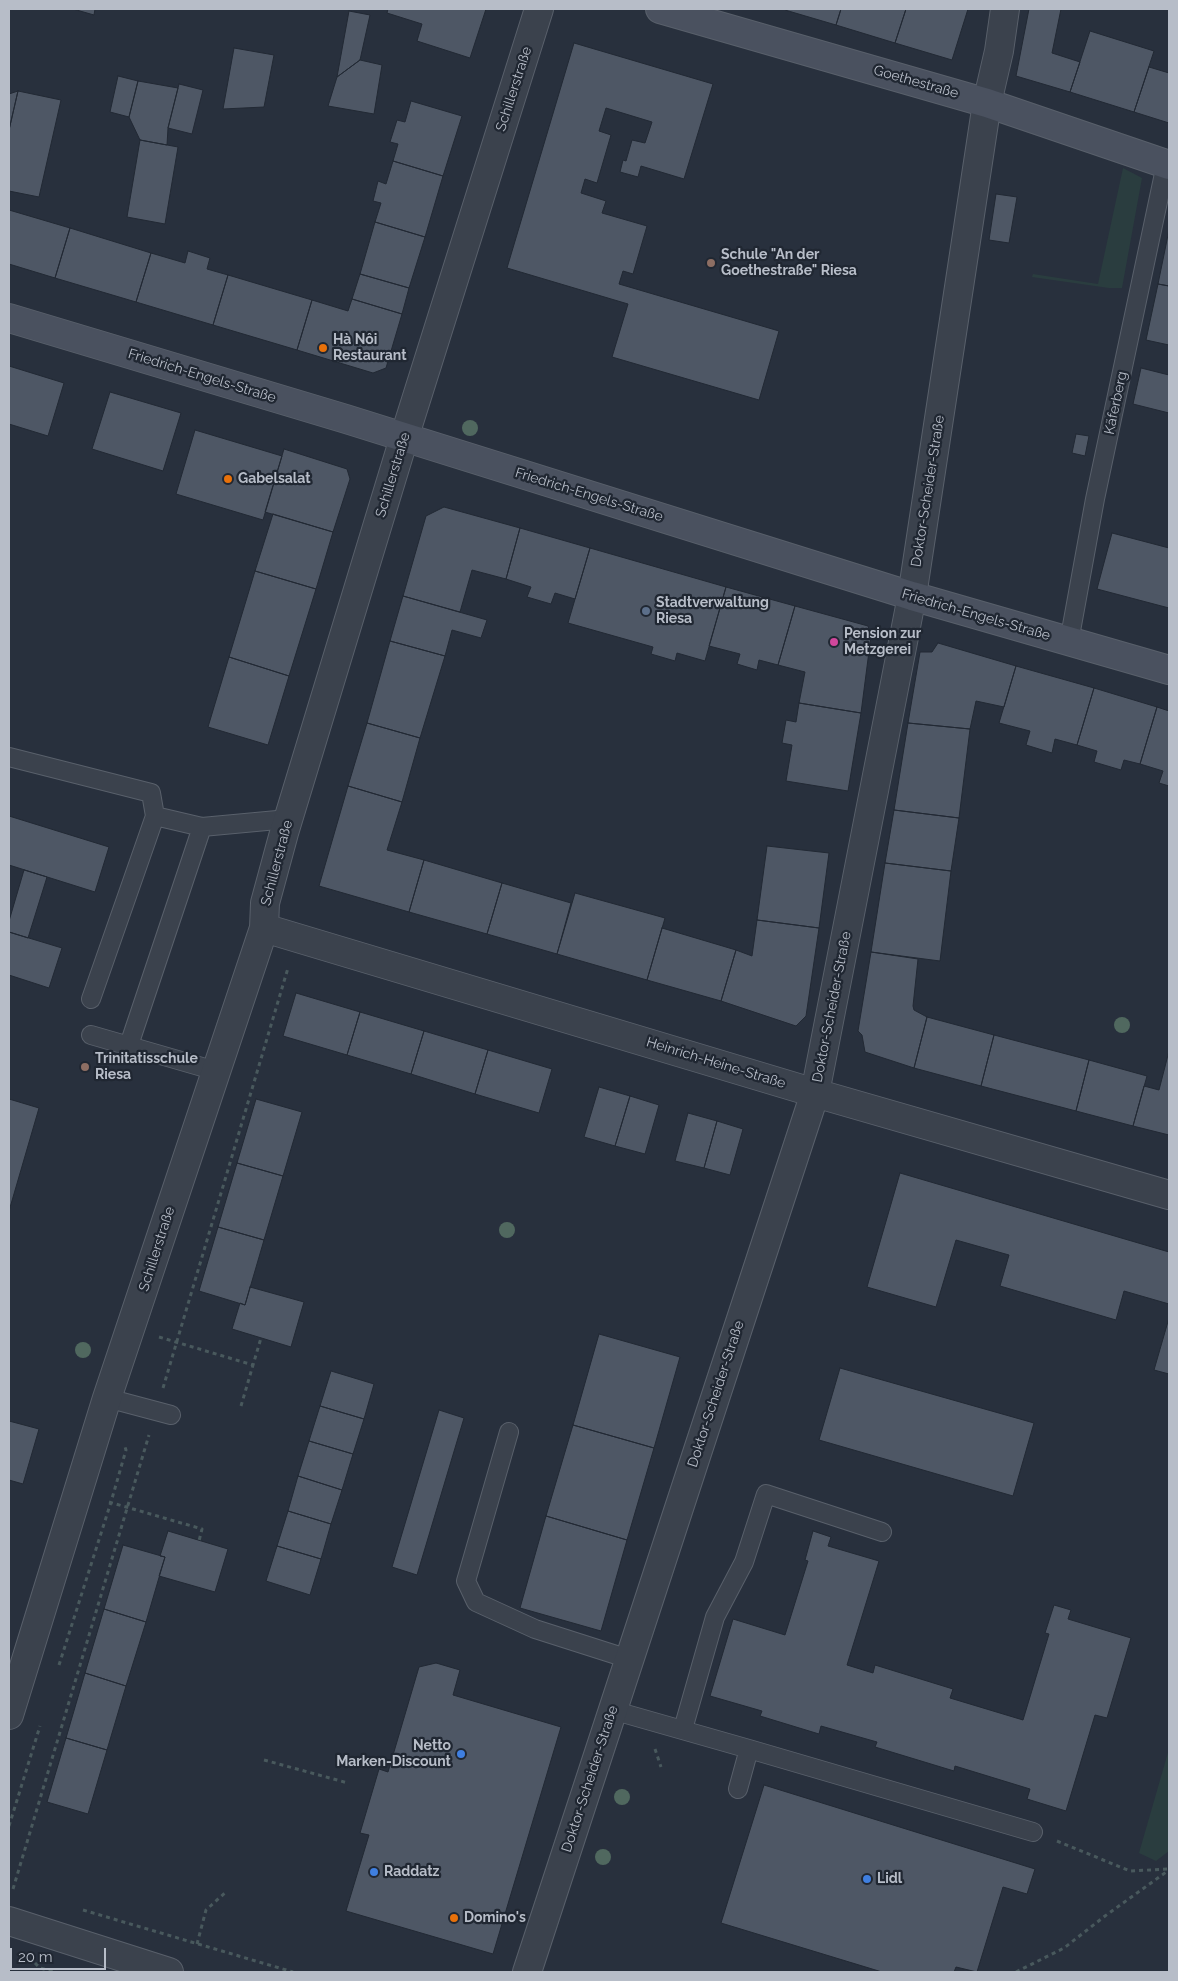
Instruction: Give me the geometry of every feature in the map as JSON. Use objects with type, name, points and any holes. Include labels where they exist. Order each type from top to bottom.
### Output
[{"type":"main road","name":"Goethestraße","points":[[660,9],[987,103],[1168,164]]},
{"type":"main road","name":"Friedrich-Engels-Straße","points":[[9,318],[404,438],[912,596],[1169,670]]},
{"type":"street","name":"Schillerstraße","points":[[9,1715],[107,1398],[264,928],[265,903],[288,819],[404,438],[540,9]]},
{"type":"street","name":"Doktor-Scheider-Straße","points":[[527,1972],[815,1093],[912,596],[987,103],[999,51],[1005,9]]},
{"type":"street","name":"Heinrich-Heine-Straße","points":[[264,928],[815,1093],[1169,1195]]},
{"type":"street","points":[[9,1922],[169,1972]]},
{"type":"lane","name":"Käferberg","points":[[1068,642],[1095,499],[1168,164]]},
{"type":"lane","points":[[9,757],[151,793],[155,816],[91,999]]},
{"type":"lane","points":[[155,816],[202,827],[288,819]]},
{"type":"lane","points":[[129,1045],[202,827]]},
{"type":"lane","points":[[91,1035],[216,1071]]},
{"type":"lane","points":[[107,1398],[171,1416]]},
{"type":"lane","points":[[509,1432],[466,1581],[476,1602],[534,1629],[629,1659]]},
{"type":"lane","points":[[683,1729],[715,1617],[744,1562],[766,1494],[882,1532]]},
{"type":"lane","points":[[612,1710],[683,1729],[1033,1832]]},
{"type":"lane","points":[[738,1789],[749,1749]]},
{"type":"path","points":[[130,1329],[253,1365]]},
{"type":"path","points":[[241,1406],[261,1338]]},
{"type":"path","points":[[78,1493],[202,1530],[199,1541]]},
{"type":"path","points":[[264,1760],[348,1783]]},
{"type":"path","points":[[1033,1832],[1130,1871],[1169,1870]]},
{"type":"path","points":[[1016,1972],[1064,1948],[1169,1870]]},
{"type":"path","points":[[9,1888],[22,1892]]},
{"type":"path","points":[[197,1944],[206,1910],[227,1891]]},
{"type":"path","points":[[77,1908],[293,1972]]},
{"type":"shaded area","points":[[1123,168],[1142,178],[1122,288],[1109,288],[1032,277],[1033,274],[1098,284]]},
{"type":"shaded area","points":[[1169,1749],[1169,1851],[1156,1861],[1139,1853]]},
{"type":"building","points":[[73,9],[95,9],[94,15]]},
{"type":"building","points":[[388,9],[486,9],[470,58],[417,41],[422,24],[387,13]]},
{"type":"building","points":[[786,9],[841,9],[836,25]]},
{"type":"building","points":[[841,9],[906,9],[895,43],[836,25]]},
{"type":"building","points":[[906,9],[968,9],[952,60],[895,43]]},
{"type":"building","points":[[1029,9],[1061,9],[1052,53],[1080,62],[1070,92],[1016,76]]},
{"type":"building","points":[[349,11],[370,15],[360,60],[337,77]]},
{"type":"building","points":[[1090,31],[1154,51],[1134,112],[1070,92]]},
{"type":"building","points":[[574,43],[713,84],[684,179],[641,166],[638,177],[620,172],[623,160],[626,161],[632,140],[645,143],[652,122],[606,108],[599,131],[611,135],[597,183],[585,179],[581,193],[606,201],[602,213],[647,226],[633,274],[623,271],[619,284],[779,331],[759,400],[612,357],[628,304],[507,268]]},
{"type":"building","points":[[234,48],[274,55],[264,107],[223,109]]},
{"type":"building","points":[[360,60],[382,65],[374,114],[328,106],[337,77]]},
{"type":"building","points":[[1149,67],[1169,73],[1169,123],[1134,112]]},
{"type":"building","points":[[118,76],[138,81],[129,117],[110,112]]},
{"type":"building","points":[[138,81],[178,88],[168,128],[167,145],[140,140],[129,117]]},
{"type":"building","points":[[179,84],[203,90],[192,134],[168,128]]},
{"type":"building","points":[[18,91],[61,100],[39,197],[9,191],[9,130]]},
{"type":"building","points":[[18,91],[9,130],[9,94]]},
{"type":"building","points":[[411,101],[462,116],[443,176],[393,161],[398,144],[390,142],[397,120],[405,122]]},
{"type":"building","points":[[140,140],[178,147],[165,224],[127,217]]},
{"type":"building","points":[[393,161],[443,176],[425,237],[375,222],[381,203],[373,201],[378,181],[386,184]]},
{"type":"building","points":[[996,194],[1017,197],[1009,243],[989,240]]},
{"type":"building","points":[[9,210],[70,228],[55,278],[9,264]]},
{"type":"building","points":[[375,222],[425,237],[409,288],[360,274]]},
{"type":"building","points":[[70,228],[151,253],[136,302],[55,278]]},
{"type":"building","points":[[1169,230],[1169,286],[1158,284]]},
{"type":"building","points":[[188,251],[210,258],[207,269],[228,275],[213,325],[136,302],[151,253],[185,263]]},
{"type":"building","points":[[360,274],[409,288],[402,314],[352,299]]},
{"type":"building","points":[[228,275],[312,300],[297,350],[213,325]]},
{"type":"building","points":[[1158,284],[1169,286],[1169,345],[1146,340]]},
{"type":"building","points":[[352,299],[402,314],[386,368],[373,373],[297,350],[312,300],[348,311]]},
{"type":"building","points":[[9,366],[64,383],[48,436],[9,424]]},
{"type":"building","points":[[1141,368],[1169,375],[1169,413],[1133,404]]},
{"type":"building","points":[[110,392],[181,413],[163,471],[92,449]]},
{"type":"building","name":"Gabelsalat","points":[[195,430],[282,456],[263,520],[176,494]]},
{"type":"building","points":[[1076,434],[1089,436],[1085,456],[1072,453]]},
{"type":"building","points":[[284,449],[347,469],[350,479],[333,532],[265,512]]},
{"type":"building","points":[[444,507],[520,528],[506,579],[472,570],[460,612],[403,596],[426,516]]},
{"type":"building","points":[[273,514],[333,532],[316,589],[255,571]]},
{"type":"building","points":[[520,528],[590,548],[575,599],[555,593],[551,604],[527,597],[531,587],[506,579]]},
{"type":"building","points":[[1112,533],[1169,548],[1169,608],[1097,589]]},
{"type":"building","name":"Stadtverwaltung Riesa","points":[[590,548],[726,587],[705,661],[677,653],[675,661],[651,654],[653,647],[568,623]]},
{"type":"building","points":[[255,571],[316,589],[289,676],[229,657]]},
{"type":"building","points":[[726,587],[795,606],[778,665],[759,660],[757,670],[737,664],[740,654],[709,646]]},
{"type":"building","points":[[403,596],[487,620],[481,638],[452,630],[445,656],[390,641]]},
{"type":"building","points":[[795,606],[868,626],[871,636],[861,713],[799,703],[805,672],[778,665]]},
{"type":"building","points":[[390,641],[445,656],[420,738],[367,723]]},
{"type":"building","points":[[938,643],[1016,666],[1004,707],[976,701],[970,729],[908,723],[920,652],[932,652]]},
{"type":"building","points":[[229,657],[289,676],[268,745],[208,727]]},
{"type":"building","points":[[1016,666],[1094,688],[1077,745],[1055,739],[1052,753],[1026,745],[1030,731],[999,723]]},
{"type":"building","points":[[1094,688],[1157,707],[1140,764],[1124,760],[1121,770],[1094,762],[1097,751],[1077,745]]},
{"type":"building","points":[[799,703],[861,713],[848,791],[786,781],[792,745],[782,743],[786,720],[796,722]]},
{"type":"building","points":[[1157,707],[1169,711],[1169,786],[1159,783],[1163,771],[1140,764]]},
{"type":"building","points":[[367,723],[420,738],[402,802],[348,786]]},
{"type":"building","points":[[908,723],[970,729],[959,818],[894,810]]},
{"type":"building","points":[[348,786],[402,802],[387,850],[424,860],[409,912],[319,886]]},
{"type":"building","points":[[894,810],[959,818],[951,871],[885,863]]},
{"type":"building","points":[[9,816],[109,847],[95,892],[9,865]]},
{"type":"building","points":[[767,846],[829,853],[819,928],[757,920]]},
{"type":"building","points":[[424,860],[502,883],[487,934],[409,912]]},
{"type":"building","points":[[885,863],[951,871],[940,961],[871,952]]},
{"type":"building","points":[[24,870],[47,877],[28,938],[9,932],[9,921]]},
{"type":"building","points":[[502,883],[571,903],[557,954],[487,934]]},
{"type":"building","points":[[575,893],[665,918],[647,980],[557,954]]},
{"type":"building","points":[[757,920],[819,928],[806,1016],[796,1026],[721,1001],[736,950],[752,956]]},
{"type":"building","points":[[662,928],[736,950],[721,1001],[647,980]]},
{"type":"building","points":[[9,932],[62,948],[49,988],[9,975]]},
{"type":"building","points":[[871,952],[918,959],[913,1006],[914,1010],[927,1017],[914,1068],[865,1052],[862,1035],[858,1031]]},
{"type":"building","points":[[296,993],[360,1012],[347,1055],[283,1036]]},
{"type":"building","points":[[360,1012],[424,1031],[411,1074],[347,1055]]},
{"type":"building","points":[[927,1017],[994,1035],[981,1086],[914,1068]]},
{"type":"building","points":[[424,1031],[488,1050],[475,1094],[411,1074]]},
{"type":"building","points":[[994,1035],[1089,1060],[1076,1111],[981,1086]]},
{"type":"building","points":[[488,1050],[552,1069],[539,1113],[475,1094]]},
{"type":"building","points":[[1169,1051],[1169,1135],[1133,1126],[1144,1086],[1159,1090]]},
{"type":"building","points":[[1089,1060],[1147,1076],[1133,1126],[1076,1111]]},
{"type":"building","points":[[599,1087],[630,1096],[615,1146],[584,1137]]},
{"type":"building","points":[[630,1096],[659,1105],[645,1154],[615,1146]]},
{"type":"building","points":[[9,1099],[39,1108],[9,1211]]},
{"type":"building","points":[[256,1099],[302,1112],[283,1176],[237,1163]]},
{"type":"building","points":[[688,1113],[717,1121],[704,1168],[675,1161]]},
{"type":"building","points":[[717,1121],[743,1129],[730,1175],[704,1168]]},
{"type":"building","points":[[237,1163],[283,1176],[264,1240],[218,1227]]},
{"type":"building","points":[[900,1173],[1169,1252],[1169,1304],[1124,1291],[1116,1320],[1000,1286],[1009,1255],[956,1240],[936,1307],[867,1287]]},
{"type":"building","points":[[218,1227],[264,1240],[245,1305],[199,1291]]},
{"type":"building","points":[[250,1287],[304,1302],[291,1347],[232,1329],[240,1303],[245,1305]]},
{"type":"building","points":[[1169,1318],[1169,1374],[1154,1370]]},
{"type":"building","points":[[599,1334],[680,1357],[654,1448],[573,1425]]},
{"type":"building","points":[[840,1368],[1034,1423],[1013,1496],[819,1440]]},
{"type":"building","points":[[331,1371],[374,1384],[364,1419],[320,1406]]},
{"type":"building","points":[[320,1406],[364,1419],[353,1454],[309,1441]]},
{"type":"building","points":[[439,1410],[464,1418],[417,1575],[392,1567]]},
{"type":"building","points":[[9,1421],[39,1429],[23,1484],[9,1480]]},
{"type":"building","points":[[573,1425],[654,1448],[627,1540],[546,1516]]},
{"type":"building","points":[[309,1441],[353,1454],[342,1490],[298,1476]]},
{"type":"building","points":[[298,1476],[342,1490],[331,1524],[288,1511]]},
{"type":"building","points":[[288,1511],[331,1524],[321,1559],[277,1546]]},
{"type":"building","points":[[546,1516],[627,1540],[601,1631],[520,1608]]},
{"type":"building","points":[[168,1531],[228,1549],[215,1592],[159,1576],[165,1557],[160,1556]]},
{"type":"building","points":[[813,1531],[831,1537],[828,1546],[879,1561],[847,1665],[873,1673],[875,1665],[953,1689],[950,1698],[1023,1720],[1049,1634],[1045,1633],[1054,1605],[1071,1610],[1068,1619],[1131,1638],[1107,1718],[1095,1715],[1066,1811],[1027,1799],[1030,1789],[955,1766],[954,1771],[875,1747],[877,1742],[821,1726],[819,1734],[760,1716],[762,1711],[710,1696],[733,1619],[785,1635],[808,1561],[805,1560]]},
{"type":"building","points":[[123,1545],[165,1557],[146,1622],[104,1609]]},
{"type":"building","points":[[277,1546],[321,1559],[310,1595],[266,1581]]},
{"type":"building","points":[[104,1609],[146,1622],[126,1686],[85,1673]]},
{"type":"building","points":[[436,1663],[460,1670],[453,1695],[561,1727],[493,1954],[346,1911],[369,1835],[360,1833],[379,1769],[388,1772],[419,1667]]},
{"type":"building","points":[[85,1673],[126,1686],[107,1750],[66,1738]]},
{"type":"building","points":[[66,1738],[107,1750],[88,1814],[47,1802]]},
{"type":"building","points":[[764,1785],[1035,1869],[1027,1894],[1003,1887],[977,1972],[956,1967],[954,1972],[882,1972],[721,1923]]},
{"type":"place","name":"Schule \"An der Goethestraße\" Riesa","points":[[711,263]]},
{"type":"place","name":"Hà Nôi Restaurant","points":[[323,348]]},
{"type":"place","name":"Gabelsalat","points":[[228,479]]},
{"type":"place","name":"Stadtverwaltung Riesa","points":[[646,611]]},
{"type":"place","name":"Pension zur Metzgerei","points":[[834,642]]},
{"type":"place","name":"Trinitatisschule Riesa","points":[[85,1067]]},
{"type":"place","name":"Netto Marken-Discount","points":[[461,1754]]},
{"type":"place","name":"Raddatz","points":[[374,1872]]},
{"type":"place","name":"Lidl","points":[[867,1879]]},
{"type":"place","name":"Domino's","points":[[454,1918]]}]
